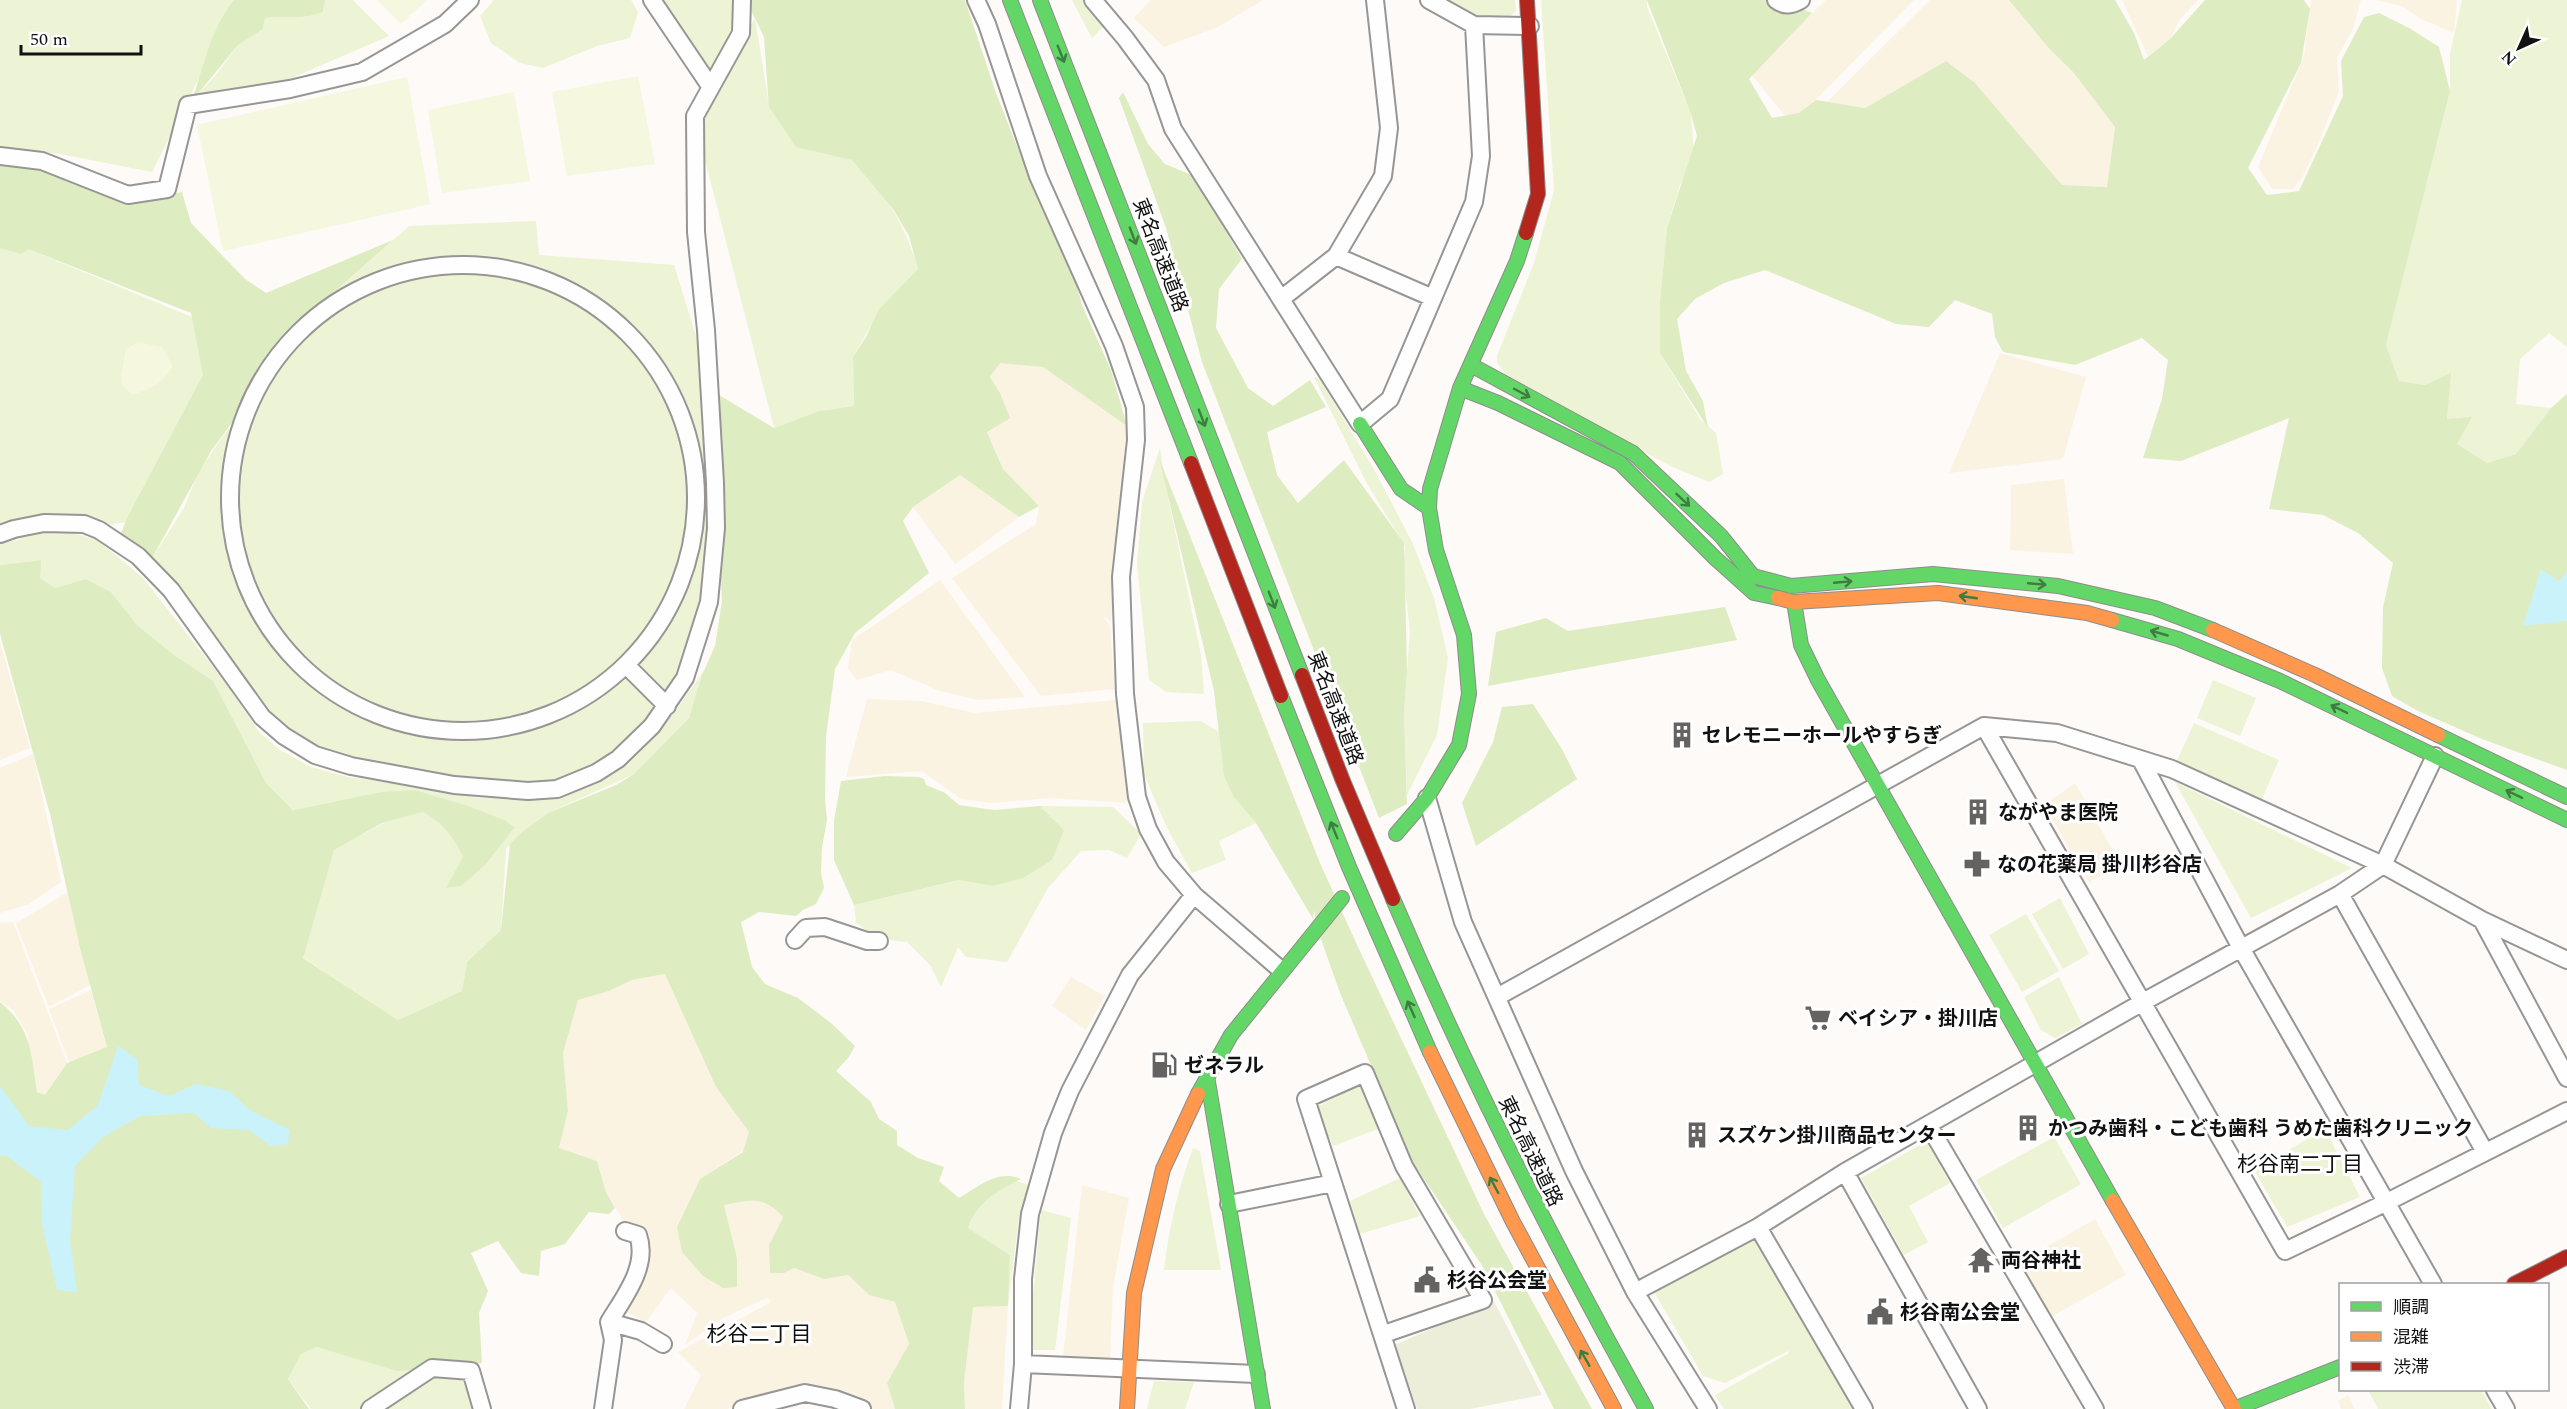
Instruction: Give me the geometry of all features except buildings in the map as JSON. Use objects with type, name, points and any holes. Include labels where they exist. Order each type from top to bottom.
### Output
[{"type":"main road","points":[[1010,0],[1318,791],[1368,913],[1489,1175],[1576,1343],[1614,1409]]},
{"type":"main road","name":"東名高速道路","points":[[1040,0],[1292,651],[1394,902],[1446,1020],[1514,1163],[1601,1329],[1646,1409]]},
{"type":"main road","points":[[1396,834],[1427,798],[1459,745],[1469,694],[1464,635],[1436,550],[1429,508],[1430,489],[1460,388],[1516,261],[1538,194],[1527,0]]},
{"type":"main road","points":[[1471,365],[1634,453],[1720,536],[1754,576],[1791,586],[1934,574],[2058,585],[2154,608],[2237,639],[2305,670],[2567,797]]},
{"type":"main road","points":[[1460,388],[1498,403],[1620,463],[1715,558],[1754,593],[1794,602],[1938,592],[2087,613],[2178,639],[2280,681],[2567,820]]},
{"type":"main road","points":[[1360,424],[1401,489],[1429,508]]},
{"type":"main road","points":[[1794,602],[1802,645],[1818,680],[2034,1065],[2234,1409],[2339,1367]]},
{"type":"main road","points":[[1127,1409],[1134,1293],[1163,1169],[1207,1076],[1231,1035],[1281,970],[1342,898]]},
{"type":"main road","points":[[1207,1076],[1263,1409]]},
{"type":"main road","points":[[2516,1283],[2567,1257]]},
{"type":"street","points":[[0,156],[42,161],[128,195],[167,189],[188,105],[290,89],[362,72],[445,24],[470,0]]},
{"type":"street","points":[[651,0],[710,86]]},
{"type":"street","points":[[0,534],[44,523],[84,524],[121,544],[138,556],[171,591],[262,717],[284,736],[315,755],[351,766],[454,784],[528,791],[557,789],[596,773],[618,759],[646,733],[685,678],[709,602],[716,528],[706,330],[696,232],[695,116],[741,33],[742,0]]},
{"type":"street","points":[[976,0],[987,24],[1038,176],[1114,346],[1135,407],[1136,440],[1121,577],[1125,694],[1137,797],[1148,829],[1166,862],[1194,895],[1281,970]]},
{"type":"street","points":[[1093,0],[1156,80],[1173,129],[1360,424],[1390,399],[1474,202],[1481,156],[1474,25]]},
{"type":"street","points":[[1281,300],[1336,256],[1383,176],[1389,128],[1374,0]]},
{"type":"street","points":[[1429,0],[1474,25],[1530,26]]},
{"type":"street","points":[[1776,0],[1782,5],[1802,0]]},
{"type":"street","points":[[1336,256],[1433,298]]},
{"type":"street","points":[[451,261],[500,263],[543,276],[588,299],[629,332],[658,368],[674,401],[685,436],[691,514],[683,571],[675,594],[640,662],[632,671],[578,705],[547,719],[507,729],[465,731],[422,727],[393,718],[372,708],[347,702],[326,689],[288,655],[269,632],[243,579],[229,514],[230,484],[246,409],[275,364],[325,308],[370,284],[411,267],[451,261]]},
{"type":"street","points":[[632,671],[667,706]]},
{"type":"street","points":[[1497,997],[1984,726],[2057,733],[2172,769],[2383,865],[2482,920],[2567,960]]},
{"type":"street","points":[[1984,726],[2285,1251],[2567,1111]]},
{"type":"street","points":[[1635,1292],[1758,1227],[1845,1172],[2143,1002],[2340,894],[2383,865],[2435,756]]},
{"type":"street","points":[[2141,759],[2241,948],[2432,1283]]},
{"type":"street","points":[[1427,798],[1462,922],[1574,1171],[1635,1292],[1708,1409]]},
{"type":"street","points":[[2340,894],[2485,1152]]},
{"type":"street","points":[[1019,1409],[1023,1364],[1023,1279],[1030,1214],[1053,1133],[1070,1090],[1130,975],[1194,895]]},
{"type":"street","points":[[2482,920],[2567,1078]]},
{"type":"street","points":[[795,940],[806,928],[825,927],[867,941],[879,941]]},
{"type":"street","points":[[1384,1335],[1483,1300],[1404,1166],[1365,1073],[1306,1099],[1406,1409]]},
{"type":"street","points":[[1929,1126],[2095,1409]]},
{"type":"street","points":[[1845,1172],[1978,1409]]},
{"type":"street","points":[[1230,1204],[1333,1183]]},
{"type":"street","points":[[1758,1227],[1864,1409]]},
{"type":"street","points":[[603,1409],[614,1340],[609,1322],[635,1280],[641,1244],[638,1235],[625,1231]]},
{"type":"street","points":[[609,1322],[641,1332],[663,1344]]},
{"type":"street","points":[[1023,1364],[1256,1374]]},
{"type":"street","points":[[370,1409],[432,1368],[471,1371],[482,1409]]},
{"type":"street","points":[[2496,1391],[2506,1409]]},
{"type":"street","points":[[742,1409],[805,1393],[835,1399],[862,1409]]},
{"type":"shaded area","points":[[1151,0],[1263,0],[1216,28],[1164,47],[1134,18]]},
{"type":"shaded area","points":[[1826,0],[1914,0],[1792,124],[1750,73]]},
{"type":"shaded area","points":[[1930,0],[2010,0],[2035,32],[2073,72],[2115,127],[2107,187],[2061,185],[1946,61],[1865,108],[1827,102]]},
{"type":"shaded area","points":[[2122,0],[2198,0],[2180,19],[2170,39],[2148,56]]},
{"type":"shaded area","points":[[2311,0],[2361,0],[2353,29],[2337,58],[2339,91],[2320,140],[2303,176],[2293,189],[2272,189],[2258,167],[2304,56]]},
{"type":"shaded area","points":[[2376,0],[2457,0],[2454,33],[2421,19],[2402,6]]},
{"type":"shaded area","points":[[2000,353],[2086,377],[2063,459],[1949,473]]},
{"type":"shaded area","points":[[1000,362],[1043,367],[1127,426],[1111,622],[1102,615],[1110,626],[1115,689],[1041,696],[952,578],[1036,524],[1039,506],[1003,469],[987,431],[1000,393],[990,377]]},
{"type":"shaded area","points":[[960,475],[1019,517],[955,564],[913,507]]},
{"type":"shaded area","points":[[2064,479],[2073,554],[2010,550],[2011,485]]},
{"type":"shaded area","points":[[940,580],[1025,697],[978,700],[940,691],[891,670],[857,680],[848,669],[852,640]]},
{"type":"shaded area","points":[[0,642],[30,748],[0,760]]},
{"type":"shaded area","points":[[867,699],[921,701],[975,713],[1116,700],[1130,803],[1050,798],[992,803],[961,799],[922,771],[846,777]]},
{"type":"shaded area","points":[[33,754],[61,882],[29,904],[0,913],[0,768]]},
{"type":"shaded area","points":[[2075,783],[2121,865],[2089,882],[2044,805]]},
{"type":"shaded area","points":[[68,892],[75,908],[90,985],[49,1007],[16,923]]},
{"type":"shaded area","points":[[13,922],[67,1063],[45,1096],[37,1092],[31,1066],[28,1035],[13,1010],[0,1001],[0,923]]},
{"type":"shaded area","points":[[666,974],[716,1087],[749,1132],[746,1149],[700,1179],[677,1227],[737,1258],[724,1205],[752,1200],[770,1203],[783,1217],[769,1245],[794,1268],[824,1279],[846,1269],[869,1295],[895,1302],[909,1345],[887,1383],[895,1409],[858,1409],[814,1395],[807,1382],[727,1409],[684,1409],[701,1375],[678,1352],[771,1302],[767,1298],[723,1318],[685,1345],[697,1313],[671,1288],[646,1322],[622,1310],[642,1281],[647,1244],[623,1220],[606,1192],[597,1161],[559,1149],[568,1111],[563,1053],[578,999],[609,991],[632,980]]},
{"type":"shaded area","points":[[1071,977],[1105,996],[1086,1030],[1052,1006]]},
{"type":"shaded area","points":[[91,990],[107,1048],[69,1062],[49,1009]]},
{"type":"shaded area","points":[[1082,1185],[1129,1198],[1113,1288],[1110,1359],[1063,1356]]},
{"type":"shaded area","points":[[2095,1219],[2126,1275],[2049,1318],[2018,1263]]},
{"type":"shaded area","points":[[1008,1306],[1002,1409],[965,1409],[964,1382],[973,1307]]},
{"type":"shaded area","points":[[2348,1395],[2355,1409],[2341,1409],[2338,1401]]},
{"type":"green space","points":[[0,0],[238,0],[152,172],[60,154],[0,147]]},
{"type":"green space","points":[[234,0],[325,0],[323,12],[302,17],[265,18],[263,29],[238,45],[192,101],[219,23]]},
{"type":"green space","points":[[325,0],[353,0],[389,36],[278,84],[188,105],[216,75],[238,45],[263,29],[265,18],[302,17],[323,12]]},
{"type":"green space","points":[[377,0],[427,0],[401,24]]},
{"type":"green space","points":[[494,0],[631,0],[638,12],[630,38],[597,46],[543,68],[520,63],[491,43],[480,16]]},
{"type":"green space","points":[[655,0],[740,0],[743,22],[710,86]]},
{"type":"green space","points":[[746,0],[965,0],[996,93],[1033,187],[1063,233],[1082,305],[1111,370],[1127,426],[1043,367],[1000,363],[990,377],[1000,393],[1010,418],[987,432],[1003,469],[1039,506],[1019,517],[960,475],[913,507],[903,521],[929,573],[855,633],[835,669],[826,737],[827,820],[821,872],[824,888],[816,904],[796,916],[759,912],[741,922],[752,967],[765,984],[798,998],[831,1023],[855,1046],[849,1057],[836,1071],[871,1102],[879,1119],[897,1131],[897,1145],[918,1158],[944,1167],[939,1181],[959,1198],[996,1178],[1013,1176],[1021,1179],[1005,1187],[982,1204],[968,1228],[1010,1255],[1008,1306],[973,1307],[964,1382],[965,1409],[895,1409],[887,1383],[909,1344],[895,1302],[869,1295],[848,1275],[824,1279],[794,1268],[784,1273],[770,1273],[769,1245],[783,1217],[769,1205],[749,1201],[724,1205],[737,1258],[737,1287],[723,1288],[703,1276],[682,1252],[677,1227],[700,1179],[743,1152],[749,1132],[716,1087],[665,974],[632,980],[609,991],[578,1000],[563,1053],[568,1111],[559,1148],[597,1161],[606,1192],[615,1208],[609,1214],[589,1212],[565,1244],[541,1251],[539,1276],[521,1273],[498,1241],[471,1253],[488,1291],[479,1313],[482,1363],[397,1371],[317,1347],[301,1354],[288,1379],[309,1409],[0,1409],[0,1002],[11,1012],[24,1032],[31,1054],[37,1092],[45,1095],[67,1063],[107,1047],[81,952],[50,814],[0,634],[0,565],[41,560],[40,578],[55,588],[86,579],[111,592],[137,625],[174,655],[213,681],[266,783],[293,810],[382,792],[415,790],[471,807],[504,820],[515,827],[485,865],[461,886],[446,888],[463,857],[447,831],[423,812],[382,823],[334,850],[303,958],[398,1020],[462,991],[467,962],[501,930],[510,844],[523,831],[548,813],[616,785],[634,774],[689,718],[702,675],[715,646],[722,601],[720,563],[725,510],[718,430],[719,395],[774,428],[819,411],[854,406],[853,357],[866,337],[879,309],[918,269],[909,236],[893,209],[852,160],[796,147],[769,107],[764,37]]},
{"type":"green space","points":[[1072,0],[1086,0],[1106,24],[1092,38]]},
{"type":"green space","points":[[1438,0],[1515,0],[1516,11],[1507,19],[1475,22]]},
{"type":"green space","points":[[1541,0],[1647,0],[1647,7],[1691,114],[1694,156],[1680,185],[1667,228],[1660,301],[1660,353],[1700,419],[1716,433],[1723,474],[1709,482],[1675,468],[1597,428],[1506,376],[1497,362],[1497,356],[1534,263],[1554,190]]},
{"type":"green space","points":[[1647,0],[1780,0],[1812,13],[1749,79],[1772,118],[1799,113],[1816,100],[1865,108],[1946,61],[1975,83],[2062,185],[2107,187],[2115,127],[2073,72],[2047,46],[2009,0],[2115,0],[2134,33],[2144,60],[2170,39],[2205,0],[2304,0],[2310,9],[2301,63],[2248,168],[2267,195],[2299,191],[2343,96],[2341,61],[2364,17],[2379,13],[2411,29],[2439,47],[2450,91],[2386,345],[2399,381],[2425,385],[2451,373],[2447,419],[2472,417],[2457,444],[2487,463],[2516,454],[2551,408],[2567,394],[2567,770],[2482,739],[2418,711],[2392,696],[2382,668],[2383,607],[2393,563],[2358,533],[2323,515],[2269,509],[2289,418],[2181,461],[2143,458],[2162,399],[2168,360],[2142,338],[2075,365],[2003,352],[1995,337],[1992,314],[1955,300],[1929,327],[1896,324],[1765,270],[1724,283],[1695,299],[1677,319],[1686,371],[1703,401],[1708,428],[1660,353],[1660,301],[1667,228],[1697,136],[1691,114]]},
{"type":"green space","points":[[2462,0],[2567,0],[2567,347],[2549,333],[2520,359],[2516,404],[2551,408],[2516,454],[2487,463],[2456,444],[2447,419],[2450,374],[2425,385],[2399,381],[2386,345],[2450,91],[2450,54]]},
{"type":"green space","points":[[755,18],[768,99],[831,143],[863,170],[883,196],[900,224],[918,269],[882,306],[853,357],[854,406],[819,411],[774,428],[695,121]]},
{"type":"green space","points":[[638,76],[655,164],[567,176],[552,92]]},
{"type":"green space","points":[[407,77],[430,204],[223,251],[197,125]]},
{"type":"green space","points":[[514,92],[530,181],[442,193],[428,110]]},
{"type":"green space","points":[[1123,92],[1148,144],[1165,164],[1194,176],[1242,259],[1219,289],[1216,328],[1248,388],[1273,406],[1310,380],[1326,407],[1267,432],[1277,475],[1298,503],[1344,460],[1404,543],[1407,671],[1404,713],[1407,804],[1379,818],[1202,362],[1166,228],[1119,98]]},
{"type":"green space","points":[[0,163],[45,166],[136,201],[182,192],[191,223],[245,279],[266,293],[393,240],[300,322],[271,352],[234,420],[211,451],[151,560],[120,536],[127,518],[203,375],[191,313],[28,249],[21,254],[0,248]]},
{"type":"green space","points":[[536,221],[539,255],[674,265],[703,358],[716,528],[690,664],[608,765],[546,789],[430,780],[294,742],[264,713],[147,566],[184,508],[198,473],[254,396],[271,352],[300,322],[409,226]]},
{"type":"green space","points":[[0,245],[28,249],[192,317],[204,378],[126,522],[67,532],[96,539],[142,577],[225,682],[259,732],[280,750],[311,767],[348,777],[439,788],[478,798],[564,797],[601,779],[635,755],[675,712],[705,669],[689,718],[634,774],[548,813],[523,831],[506,849],[501,930],[467,962],[462,991],[398,1020],[301,956],[334,849],[386,822],[426,811],[452,835],[463,857],[447,888],[461,886],[515,826],[471,807],[337,801],[293,810],[266,783],[212,681],[174,655],[137,625],[111,592],[86,579],[55,588],[39,578],[40,560],[0,565],[0,544],[30,537],[0,542]]},
{"type":"green space","points":[[138,342],[162,347],[173,366],[156,385],[132,395],[122,386],[121,375],[126,349]]},
{"type":"green space","points":[[1314,377],[1319,378],[1375,471],[1413,544],[1434,598],[1448,658],[1437,735],[1407,795],[1404,713],[1410,630],[1403,572],[1405,546],[1366,482]]},
{"type":"green space","points":[[1160,448],[1165,483],[1201,655],[1204,694],[1166,692],[1149,680],[1137,564],[1142,502]]},
{"type":"green space","points":[[1159,458],[1320,863],[1358,947],[1484,1214],[1592,1409],[1554,1409],[1483,1267],[1412,1161],[1340,993],[1317,928],[1314,910],[1313,919],[1256,823],[1234,797],[1224,776],[1214,691]]},
{"type":"green space","points":[[1725,607],[1737,640],[1488,686],[1496,632],[1546,618],[1568,631]]},
{"type":"green space","points":[[2213,680],[2256,698],[2240,736],[2197,718]]},
{"type":"green space","points":[[1533,704],[1562,749],[1577,779],[1476,846],[1462,803],[1493,742],[1502,707]]},
{"type":"green space","points":[[1201,721],[1219,732],[1223,767],[1256,823],[1219,841],[1226,860],[1192,873],[1166,826],[1144,774],[1143,723]]},
{"type":"green space","points":[[2194,723],[2279,760],[2261,801],[2176,763]]},
{"type":"green space","points":[[885,776],[919,777],[924,779],[926,785],[945,793],[959,805],[994,810],[1040,806],[1064,830],[1052,860],[1023,878],[993,886],[959,880],[854,905],[834,860],[834,821],[841,781]]},
{"type":"green space","points":[[2175,782],[2352,868],[2251,918]]},
{"type":"green space","points":[[1040,806],[1113,807],[1141,834],[1127,858],[1109,850],[1081,851],[1048,888],[1007,962],[966,957],[958,947],[941,987],[930,965],[907,942],[880,939],[856,923],[854,905],[960,880],[993,886],[1064,830]]},
{"type":"green space","points":[[2060,898],[2089,954],[2063,969],[2032,914]]},
{"type":"green space","points":[[2026,914],[2059,971],[2022,992],[1989,935]]},
{"type":"green space","points":[[2059,977],[2082,1024],[2055,1038],[2041,1030],[2024,997]]},
{"type":"green space","points":[[1359,1085],[1378,1129],[1333,1146],[1315,1108]]},
{"type":"green space","points":[[2325,1129],[2360,1197],[2287,1227],[2254,1170]]},
{"type":"green space","points":[[2054,1137],[2081,1184],[2003,1228],[1976,1180]]},
{"type":"green space","points":[[1927,1141],[1950,1183],[1909,1206],[1928,1242],[1904,1255],[1861,1178]]},
{"type":"green space","points":[[1193,1148],[1200,1151],[1221,1270],[1164,1270],[1175,1208]]},
{"type":"green space","points":[[1400,1178],[1420,1216],[1360,1234],[1350,1201]]},
{"type":"green space","points":[[1016,1181],[1029,1185],[1018,1224],[1008,1306],[1010,1255],[968,1228],[971,1220],[987,1200]]},
{"type":"green space","points":[[1041,1210],[1071,1218],[1055,1350],[1028,1350]]},
{"type":"green space","points":[[1761,1232],[1856,1409],[1724,1409],[1715,1395],[1789,1353],[1788,1351],[1725,1383],[1703,1376],[1653,1290]]},
{"type":"green space","points":[[1494,1301],[1542,1395],[1470,1409],[1417,1409],[1395,1345]]},
{"type":"green space","points":[[317,1347],[425,1368],[375,1409],[311,1409],[288,1379],[301,1354]]},
{"type":"green space","points":[[432,1374],[468,1375],[479,1409],[387,1409]]},
{"type":"green space","points":[[1154,1381],[1194,1382],[1185,1409],[1147,1409]]},
{"type":"green space","points":[[2369,1391],[2482,1391],[2492,1409],[2378,1409]]},
{"type":"water","points":[[2541,569],[2559,581],[2567,571],[2567,621],[2523,626]]},
{"type":"water","points":[[118,1046],[137,1059],[139,1085],[169,1096],[196,1084],[229,1091],[250,1110],[290,1130],[288,1144],[271,1146],[249,1130],[211,1128],[194,1113],[140,1116],[103,1137],[75,1166],[70,1240],[77,1292],[57,1290],[42,1224],[41,1182],[7,1156],[0,1155],[0,1086],[29,1126],[68,1130],[98,1105]]},
{"type":"traffic: fast","points":[[1010,0],[1191,463]]},
{"type":"traffic: fast","points":[[1040,0],[1302,675]]},
{"type":"traffic: fast","points":[[1396,834],[1427,798],[1459,745],[1469,694],[1464,635],[1436,550],[1429,508],[1430,489],[1460,388],[1517,261],[1526,233]]},
{"type":"traffic: fast","points":[[1471,365],[1633,453],[1721,536],[1753,576],[1791,586],[1933,574],[2058,586],[2155,608],[2213,630]]},
{"type":"traffic: fast","points":[[1460,388],[1498,403],[1620,463],[1715,558],[1754,593],[1778,598]]},
{"type":"traffic: fast","points":[[1360,424],[1401,489],[1429,508]]},
{"type":"traffic: fast","points":[[1794,602],[1801,645],[1818,680],[2113,1201]]},
{"type":"traffic: fast","points":[[2112,620],[2178,639],[2280,681],[2567,820]]},
{"type":"traffic: fast","points":[[1281,696],[1349,867],[1430,1052]]},
{"type":"traffic: fast","points":[[2438,735],[2567,797]]},
{"type":"traffic: fast","points":[[1198,1094],[1231,1035],[1342,898]]},
{"type":"traffic: fast","points":[[1393,899],[1481,1094],[1545,1221],[1646,1409]]},
{"type":"traffic: fast","points":[[1207,1076],[1263,1409]]},
{"type":"traffic: fast","points":[[2234,1409],[2339,1367]]},
{"type":"traffic: slow","points":[[1778,598],[1794,602],[1938,593],[2087,613],[2112,620]]},
{"type":"traffic: slow","points":[[2213,630],[2315,675],[2438,735]]},
{"type":"traffic: slow","points":[[1430,1052],[1513,1222],[1614,1409]]},
{"type":"traffic: slow","points":[[1127,1409],[1134,1293],[1163,1169],[1198,1094]]},
{"type":"traffic: slow","points":[[2113,1201],[2234,1409]]},
{"type":"traffic: jam","points":[[1526,233],[1538,194],[1527,0]]},
{"type":"traffic: jam","points":[[1191,463],[1281,696]]},
{"type":"traffic: jam","points":[[1302,675],[1343,781],[1393,899]]},
{"type":"traffic: jam","points":[[2516,1283],[2567,1257]]},
{"type":"place","name":"セレモニーホールやすらぎ","points":[[1682,735]]},
{"type":"place","name":"ながやま医院","points":[[1978,812]]},
{"type":"place","name":"なの花薬局 掛川杉谷店","points":[[1977,864]]},
{"type":"place","name":"ベイシア・掛川店","points":[[1818,1018]]},
{"type":"place","name":"ゼネラル","points":[[1164,1065]]},
{"type":"place","name":"かつみ歯科・こども歯科 うめた歯科クリニック","points":[[2028,1128]]},
{"type":"place","name":"スズケン掛川商品センター","points":[[1697,1135]]},
{"type":"place","name":"両谷神社","points":[[1981,1260]]},
{"type":"place","name":"杉谷公会堂","points":[[1427,1280]]},
{"type":"place","name":"杉谷南公会堂","points":[[1880,1312]]},
{"type":"district","name":"杉谷南二丁目","points":[[2300,1164]]},
{"type":"district","name":"杉谷二丁目","points":[[759,1334]]}]
